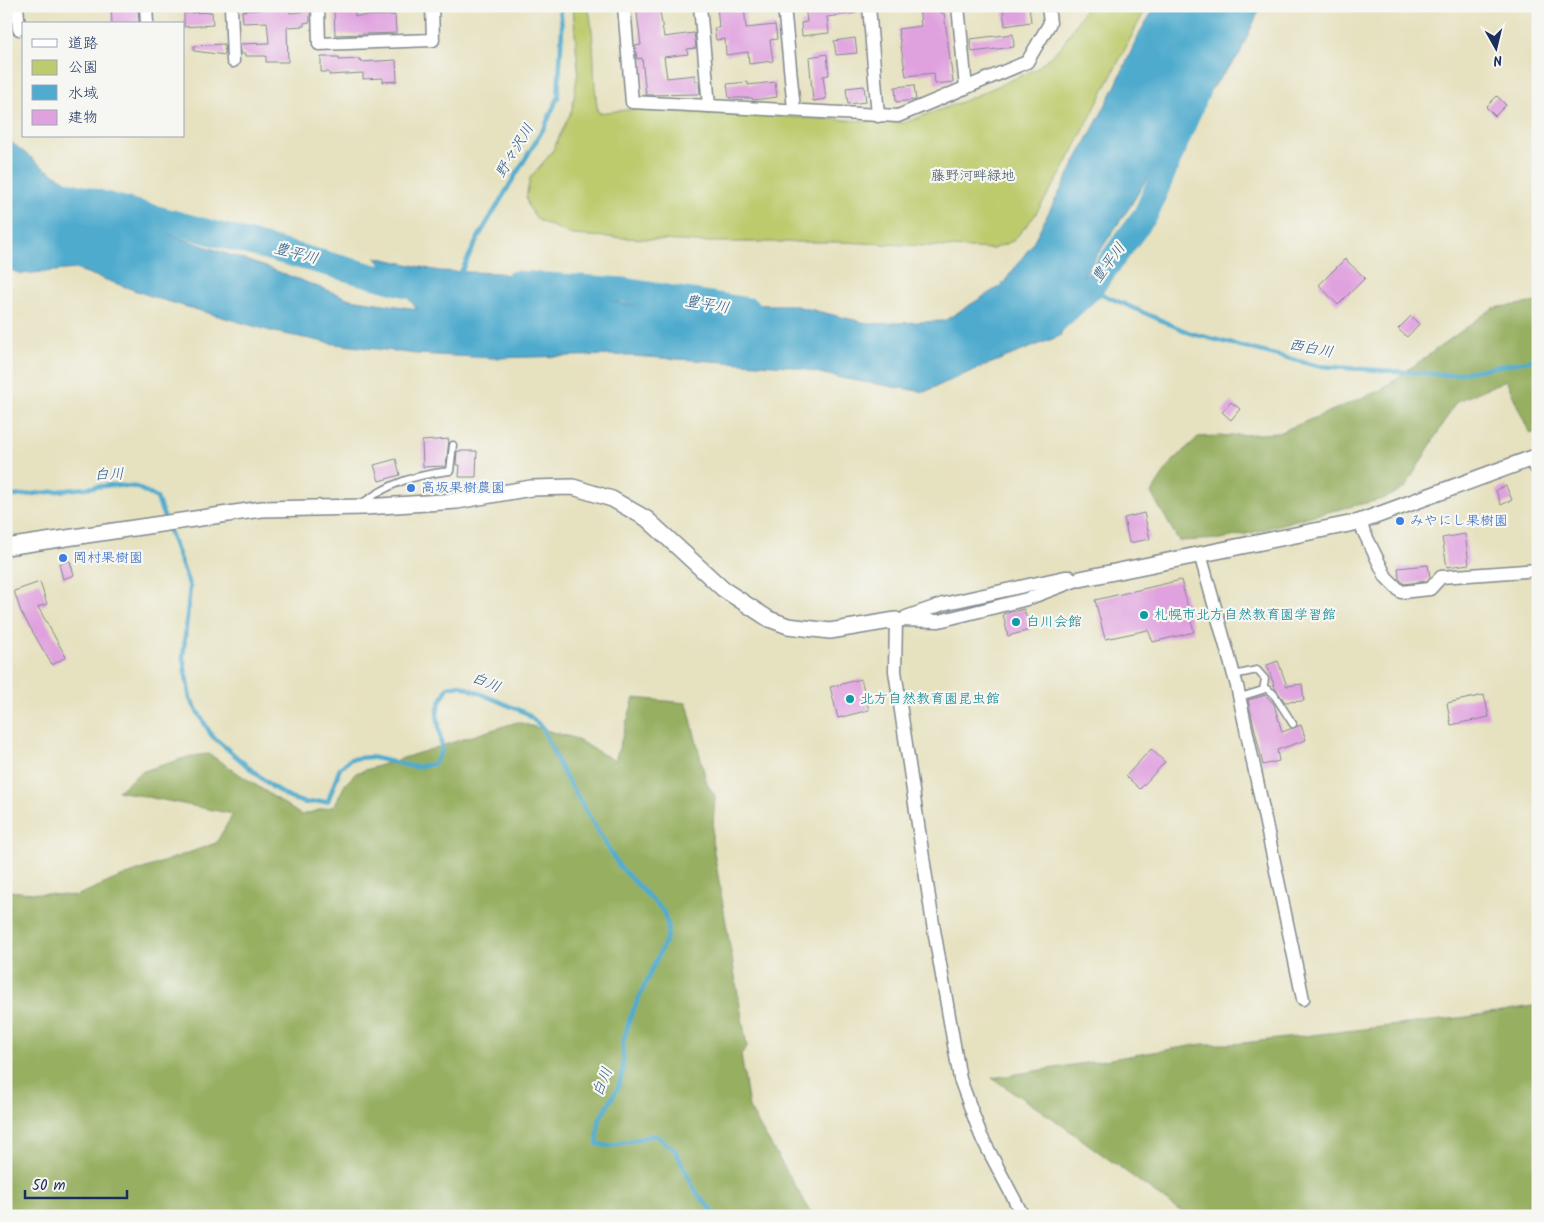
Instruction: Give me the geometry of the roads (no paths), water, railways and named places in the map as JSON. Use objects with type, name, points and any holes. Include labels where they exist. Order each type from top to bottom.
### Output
[{"type":"street","points":[[17,6],[19,29]]},
{"type":"street","points":[[146,6],[147,22]]},
{"type":"street","points":[[231,6],[233,62]]},
{"type":"street","points":[[318,6],[319,44],[433,40],[432,6]]},
{"type":"street","points":[[624,6],[632,102],[794,109],[878,116],[898,116],[1027,62],[1050,23],[1048,6]]},
{"type":"street","points":[[700,6],[709,106]]},
{"type":"street","points":[[784,6],[794,109]]},
{"type":"street","points":[[869,6],[878,116]]},
{"type":"street","points":[[958,6],[966,88]]},
{"type":"street","points":[[6,547],[262,509],[356,507],[457,501],[531,488],[573,487],[612,499],[647,520],[723,589],[769,619],[788,626],[830,631],[896,620],[939,621],[1027,599],[1080,579],[1359,522],[1535,462]]},
{"type":"street","points":[[1359,522],[1386,577],[1401,592],[1430,589],[1441,577],[1538,570]]},
{"type":"street","points":[[1200,554],[1240,697],[1303,1000]]},
{"type":"street","points":[[896,620],[895,670],[933,924],[960,1079],[981,1136],[1023,1216]]},
{"type":"lane","points":[[356,507],[382,489],[419,475],[450,471],[453,445]]},
{"type":"lane","points":[[1234,675],[1257,670],[1263,674],[1265,688],[1273,693],[1293,724]]},
{"type":"lane","points":[[1240,697],[1255,694],[1265,688]]},
{"type":"water","points":[[1156,6],[1261,6],[1239,55],[1169,141],[1131,205],[1086,271],[1060,336],[924,392],[846,379],[789,366],[614,355],[493,358],[417,354],[335,344],[274,332],[156,298],[76,269],[21,274],[6,268],[6,138],[44,168],[136,223],[266,267],[350,299],[417,309],[375,257],[439,271],[499,273],[624,304],[792,305],[871,324],[944,321],[1002,285],[1031,246],[1115,87],[1140,32]]},
{"type":"waterway","name":"野々沢川","points":[[459,276],[479,236],[545,126],[558,97],[562,29],[560,6]]},
{"type":"waterway","name":"豊平川","points":[[1047,324],[1055,321],[1090,289],[1146,214],[1198,90]]},
{"type":"waterway","name":"豊平川","points":[[6,180],[27,183],[428,291]]},
{"type":"waterway","name":"豊平川","points":[[516,283],[624,290],[749,310]]},
{"type":"waterway","name":"西白川","points":[[1090,289],[1190,333],[1318,366],[1450,375],[1538,359]]},
{"type":"waterway","name":"白川","points":[[6,497],[112,485],[136,487],[157,498],[190,587],[183,657],[190,699],[212,736],[271,786],[290,798],[305,803],[328,801],[340,768],[351,759],[370,757],[415,767],[434,764],[442,750],[437,713],[440,702],[448,687],[460,685],[526,713],[542,727],[561,769],[619,866],[663,911],[668,925],[667,937],[631,1015],[623,1042],[623,1071],[618,1088],[599,1120],[597,1144],[609,1146],[655,1135],[675,1150],[696,1192],[717,1216]]},
{"type":"place","name":"高坂果樹農園","points":[[411,488]]},
{"type":"place","name":"みやにし果樹園","points":[[1400,521]]},
{"type":"place","name":"岡村果樹園","points":[[63,558]]},
{"type":"place","name":"札幌市北方自然教育園学習館","points":[[1144,615]]},
{"type":"place","name":"白川会館","points":[[1016,622]]},
{"type":"place","name":"北方自然教育園昆虫館","points":[[850,699]]},
{"type":"park label","name":"藤野河畔緑地","points":[[973,176]]}]
